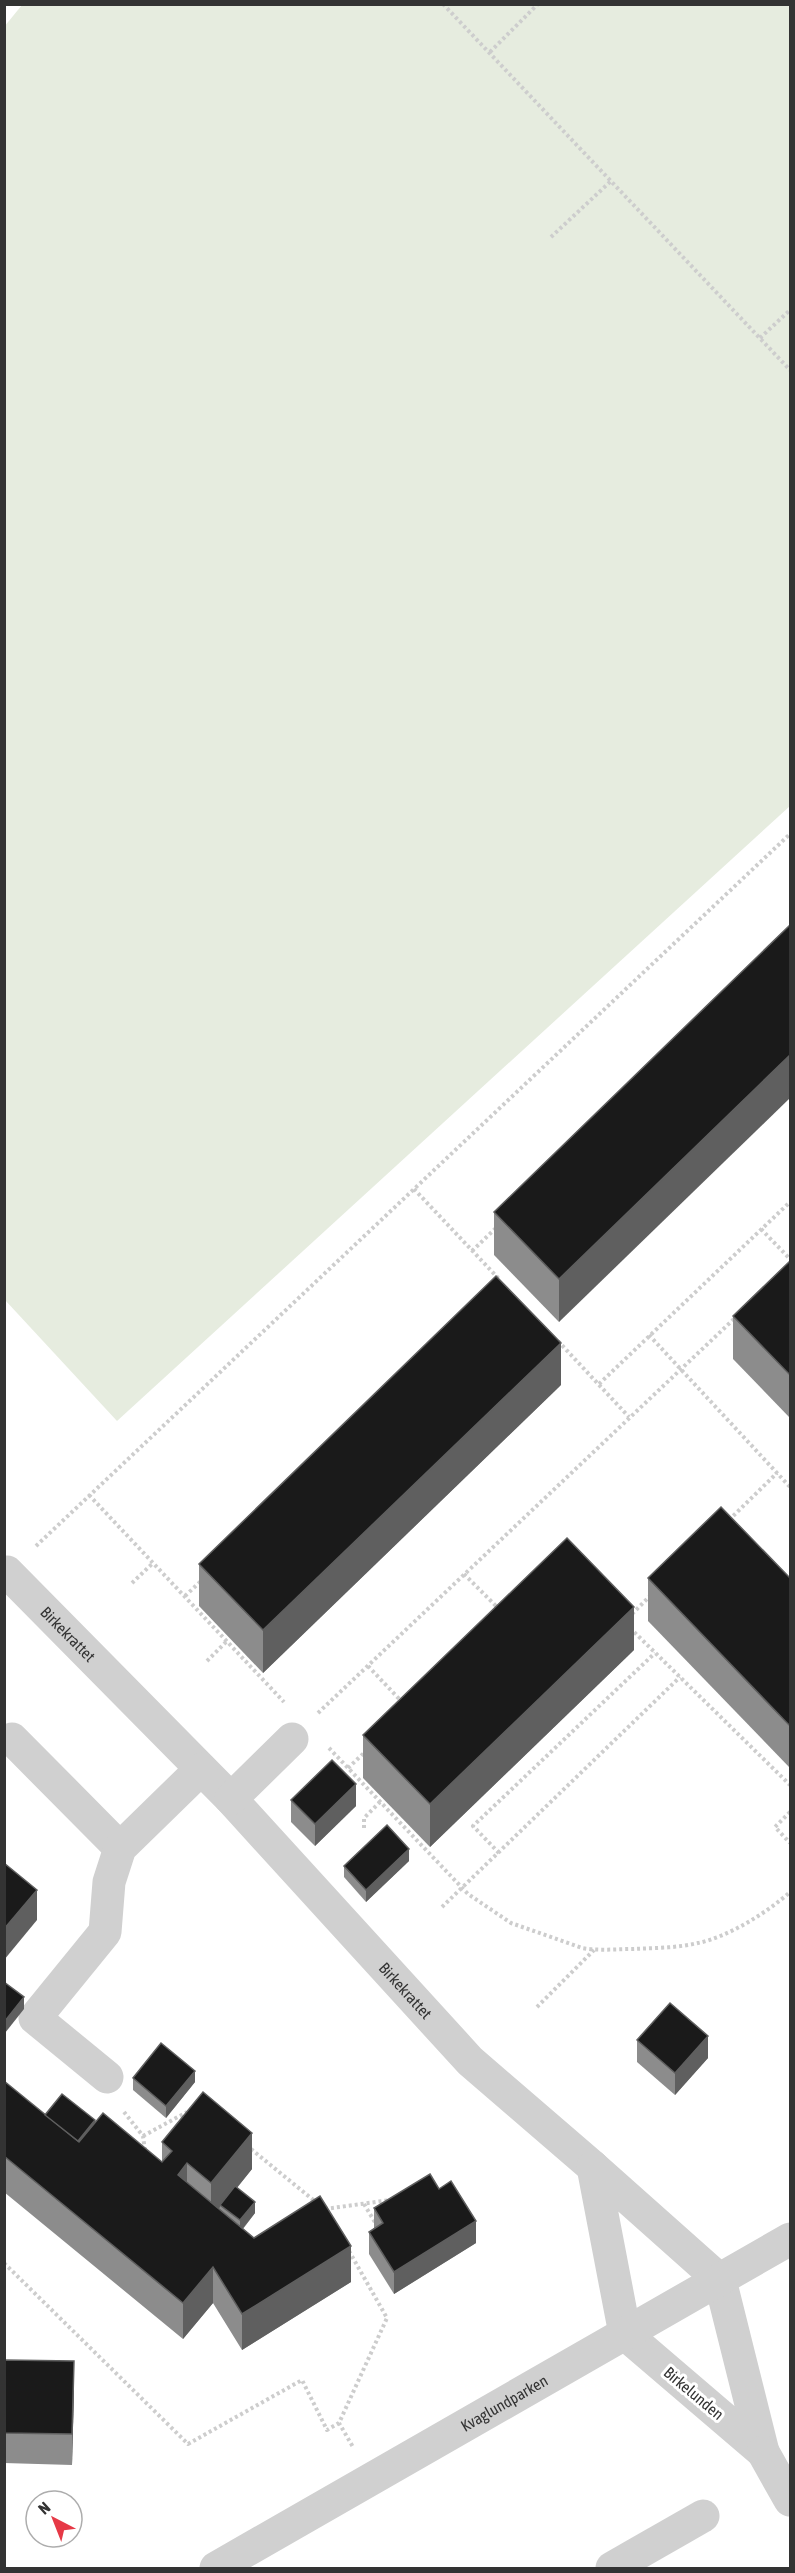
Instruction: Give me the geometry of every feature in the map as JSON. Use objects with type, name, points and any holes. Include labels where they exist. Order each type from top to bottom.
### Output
[{"type":"street","name":"Birkekrattet","points":[[7,1572],[231,1799],[470,2061],[720,2280]]},
{"type":"street","points":[[231,1799],[299,1732]]},
{"type":"street","points":[[12,1739],[120,1848]]},
{"type":"street","points":[[108,2077],[35,2018],[105,1932],[109,1882],[120,1848],[201,1769]]},
{"type":"street","points":[[593,2167],[625,2334]]},
{"type":"street","name":"Kvaglundparken","points":[[216,2568],[790,2239]]},
{"type":"street","name":"Birkelunden","points":[[720,2280],[763,2452],[790,2500]]},
{"type":"street","name":"Birkelunden","points":[[625,2334],[763,2452]]},
{"type":"street","points":[[612,2568],[703,2516]]},
{"type":"path","points":[[443,4],[790,370]]},
{"type":"path","points":[[490,52],[538,4]]},
{"type":"path","points":[[551,237],[611,181]]},
{"type":"path","points":[[760,338],[790,310]]},
{"type":"path","points":[[7,1572],[790,834]]},
{"type":"path","points":[[414,1190],[501,1281]]},
{"type":"path","points":[[598,1384],[790,1202]]},
{"type":"path","points":[[472,1251],[498,1227]]},
{"type":"path","points":[[761,1229],[790,1259]]},
{"type":"path","points":[[299,1732],[739,1314]]},
{"type":"path","points":[[650,1335],[790,1487]]},
{"type":"path","points":[[557,1341],[629,1417]]},
{"type":"path","points":[[723,1526],[777,1473]]},
{"type":"path","points":[[88,1495],[227,1641],[299,1732],[348,1768],[462,1889],[511,1923],[594,1950],[659,1948],[699,1943],[772,1908],[790,1892]]},
{"type":"path","points":[[132,1583],[153,1563]]},
{"type":"path","points":[[464,1574],[500,1611]]},
{"type":"path","points":[[184,1597],[201,1580]]},
{"type":"path","points":[[657,1590],[624,1622],[790,1785]]},
{"type":"path","points":[[207,1660],[227,1641]]},
{"type":"path","points":[[499,1853],[473,1826],[655,1653]]},
{"type":"path","points":[[368,1666],[410,1710]]},
{"type":"path","points":[[442,1907],[680,1677]]},
{"type":"path","points":[[348,1768],[371,1746]]},
{"type":"path","points":[[364,1828],[364,1818],[380,1802]]},
{"type":"path","points":[[790,1812],[775,1827],[790,1843]]},
{"type":"path","points":[[537,2007],[594,1950]]},
{"type":"path","points":[[108,2077],[116,2104],[143,2136],[145,2157]]},
{"type":"path","points":[[143,2136],[189,2111]]},
{"type":"path","points":[[244,2143],[325,2209],[331,2219]]},
{"type":"path","points":[[325,2209],[398,2199]]},
{"type":"path","points":[[364,2204],[377,2226]]},
{"type":"path","points":[[4,2263],[188,2444],[302,2380],[327,2430],[339,2423],[387,2318],[348,2249]]},
{"type":"path","points":[[339,2423],[372,2479]]},
{"type":"shaded area","points":[[22,5],[790,5],[790,806],[117,1421],[5,1300],[4,27]]},
{"type":"building","points":[[790,925],[790,1055],[559,1279],[494,1212]]},
{"type":"building","points":[[790,1261],[790,1375],[733,1316]]},
{"type":"building","points":[[496,1276],[561,1343],[263,1630],[199,1564]]},
{"type":"building","points":[[721,1507],[790,1578],[790,1726],[648,1578]]},
{"type":"building","points":[[567,1538],[634,1607],[430,1804],[363,1735]]},
{"type":"building","points":[[332,1760],[356,1784],[315,1824],[291,1800]]},
{"type":"building","points":[[387,1825],[409,1849],[366,1890],[344,1866]]},
{"type":"building","points":[[4,1863],[37,1890],[4,1929]]},
{"type":"building","points":[[4,1982],[24,1997],[5,2021],[4,2021]]},
{"type":"building","points":[[670,2003],[708,2036],[675,2073],[637,2040]]},
{"type":"building","points":[[161,2043],[195,2071],[166,2106],[133,2078]]},
{"type":"building","points":[[4,2081],[79,2142],[103,2113],[162,2162],[172,2151],[162,2142],[203,2092],[252,2133],[211,2183],[187,2163],[178,2175],[254,2238],[320,2196],[351,2246],[242,2314],[213,2267],[183,2303],[4,2156]]},
{"type":"building","points":[[62,2094],[95,2120],[78,2141],[45,2115]]},
{"type":"building","points":[[430,2174],[439,2189],[451,2181],[476,2221],[394,2272],[369,2232],[383,2223],[374,2208]]},
{"type":"building","points":[[235,2186],[255,2202],[240,2220],[220,2205]]},
{"type":"building","points":[[4,2360],[74,2361],[72,2434],[4,2433]]}]
